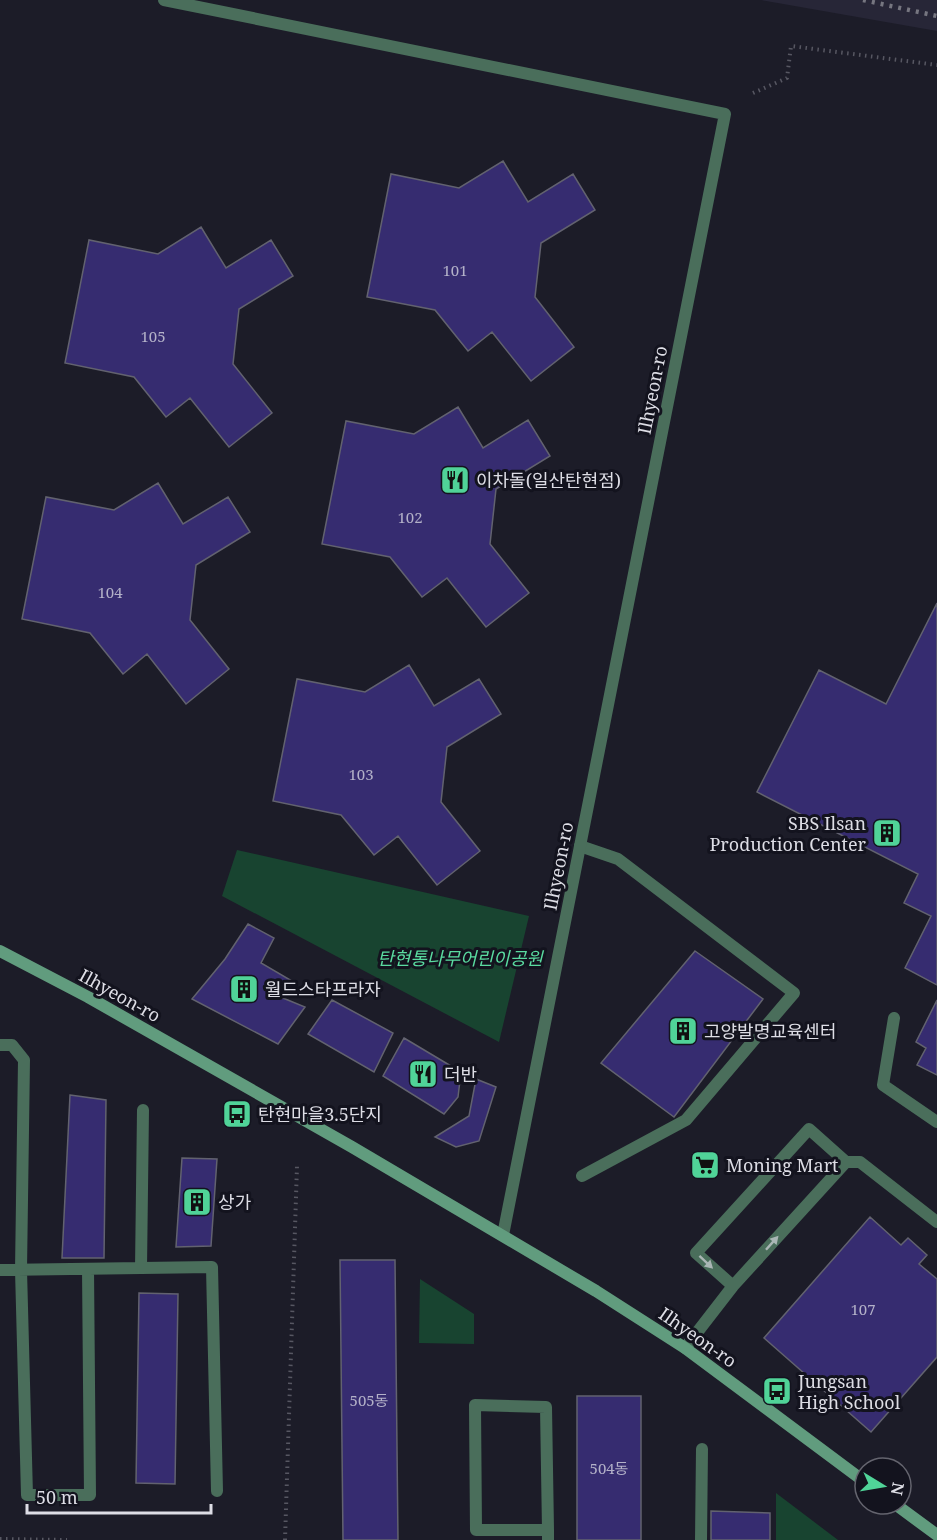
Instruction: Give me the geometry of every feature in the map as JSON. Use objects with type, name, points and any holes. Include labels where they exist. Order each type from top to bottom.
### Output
[{"type":"main road","name":"Ilhyeon-ro","points":[[0,951],[98,1002],[503,1234],[685,1348],[853,1473]]},
{"type":"main road","points":[[913,1516],[936,1532]]},
{"type":"street","name":"Ilhyeon-ro","points":[[164,0],[725,114],[503,1234]]},
{"type":"street","points":[[580,846],[618,859],[794,993],[686,1120],[582,1176]]},
{"type":"street","points":[[894,1018],[883,1085],[937,1122]]},
{"type":"street","points":[[0,1046],[12,1045],[24,1060],[21,1270],[27,1495],[90,1495],[88,1269]]},
{"type":"street","points":[[141,1268],[144,1110]]},
{"type":"street","points":[[733,1287],[696,1253],[810,1129],[846,1162],[860,1162],[937,1222]]},
{"type":"street","points":[[685,1348],[733,1287],[846,1162]]},
{"type":"street","points":[[0,1270],[212,1267],[217,1491]]},
{"type":"street","points":[[475,1405],[546,1407],[548,1535],[476,1530],[475,1405]]},
{"type":"street","points":[[701,1540],[702,1449]]},
{"type":"path","points":[[753,93],[787,78],[791,46],[937,65]]},
{"type":"path","points":[[285,1540],[297,1166]]},
{"type":"path","points":[[0,1539],[67,1540]]},
{"type":"shaded area","points":[[761,0],[937,0],[937,31]]},
{"type":"green space","name":"탄현통나무어린이공원","points":[[237,850],[529,916],[499,1042],[222,896]]},
{"type":"green space","points":[[420,1279],[474,1314],[474,1344],[419,1343]]},
{"type":"green space","points":[[776,1493],[838,1540],[776,1540]]},
{"type":"building","points":[[503,161],[528,202],[573,174],[595,210],[541,243],[535,297],[574,347],[531,381],[492,332],[468,351],[435,310],[367,297],[391,174],[459,188]]},
{"type":"building","points":[[201,227],[226,268],[271,240],[293,276],[239,309],[233,364],[272,413],[229,447],[190,398],[166,417],[134,377],[65,363],[89,240],[158,254]]},
{"type":"building","points":[[458,407],[483,448],[528,420],[550,456],[496,489],[490,544],[529,593],[486,627],[447,578],[422,597],[390,557],[322,544],[346,421],[414,434]]},
{"type":"building","points":[[158,483],[183,524],[228,497],[250,532],[196,565],[190,620],[229,669],[186,704],[147,654],[123,674],[90,633],[22,619],[46,497],[114,510]]},
{"type":"building","name":"SBS Ilsan Production Center","points":[[937,603],[937,985],[905,968],[931,916],[904,903],[918,874],[757,792],[819,670],[886,704]]},
{"type":"building","points":[[409,665],[434,706],[479,679],[501,714],[447,747],[441,802],[480,851],[437,885],[398,836],[374,855],[341,815],[273,801],[297,679],[365,692]]},
{"type":"building","name":"월드스타프라자","points":[[248,924],[274,938],[261,963],[292,981],[283,998],[305,1007],[278,1044],[192,999],[225,959]]},
{"type":"building","name":"고양발명교육센터","points":[[695,951],[763,999],[674,1117],[601,1063]]},
{"type":"building","points":[[332,1000],[393,1033],[374,1072],[308,1034]]},
{"type":"building","points":[[937,1000],[937,1075],[917,1065],[926,1048],[916,1042]]},
{"type":"building","name":"더반","points":[[404,1038],[461,1072],[458,1097],[444,1114],[383,1076]]},
{"type":"building","points":[[476,1079],[496,1087],[479,1141],[456,1147],[435,1137],[469,1116]]},
{"type":"building","points":[[70,1095],[106,1100],[104,1258],[62,1258]]},
{"type":"building","name":"상가","points":[[182,1158],[217,1159],[211,1246],[176,1247]]},
{"type":"building","points":[[870,1217],[901,1245],[908,1238],[927,1255],[919,1264],[937,1279],[937,1357],[871,1432],[764,1338]]},
{"type":"building","points":[[340,1260],[395,1260],[398,1540],[343,1540]]},
{"type":"building","points":[[139,1293],[178,1294],[175,1484],[136,1483]]},
{"type":"building","points":[[577,1396],[641,1396],[641,1540],[577,1540]]},
{"type":"building","points":[[711,1511],[770,1513],[770,1540],[711,1540]]},
{"type":"railway","points":[[863,0],[937,16]]},
{"type":"place","name":"이차돌(일산탄현점)","points":[[455,480]]},
{"type":"place","name":"SBS Ilsan Production Center","points":[[887,833]]},
{"type":"place","name":"월드스타프라자","points":[[244,989]]},
{"type":"place","name":"고양발명교육센터","points":[[683,1031]]},
{"type":"place","name":"더반","points":[[423,1074]]},
{"type":"place","name":"탄현마을3.5단지","points":[[237,1114]]},
{"type":"place","name":"Moning Mart","points":[[705,1165]]},
{"type":"place","name":"상가","points":[[197,1202]]},
{"type":"place","name":"Jungsan High School","points":[[777,1391]]}]
